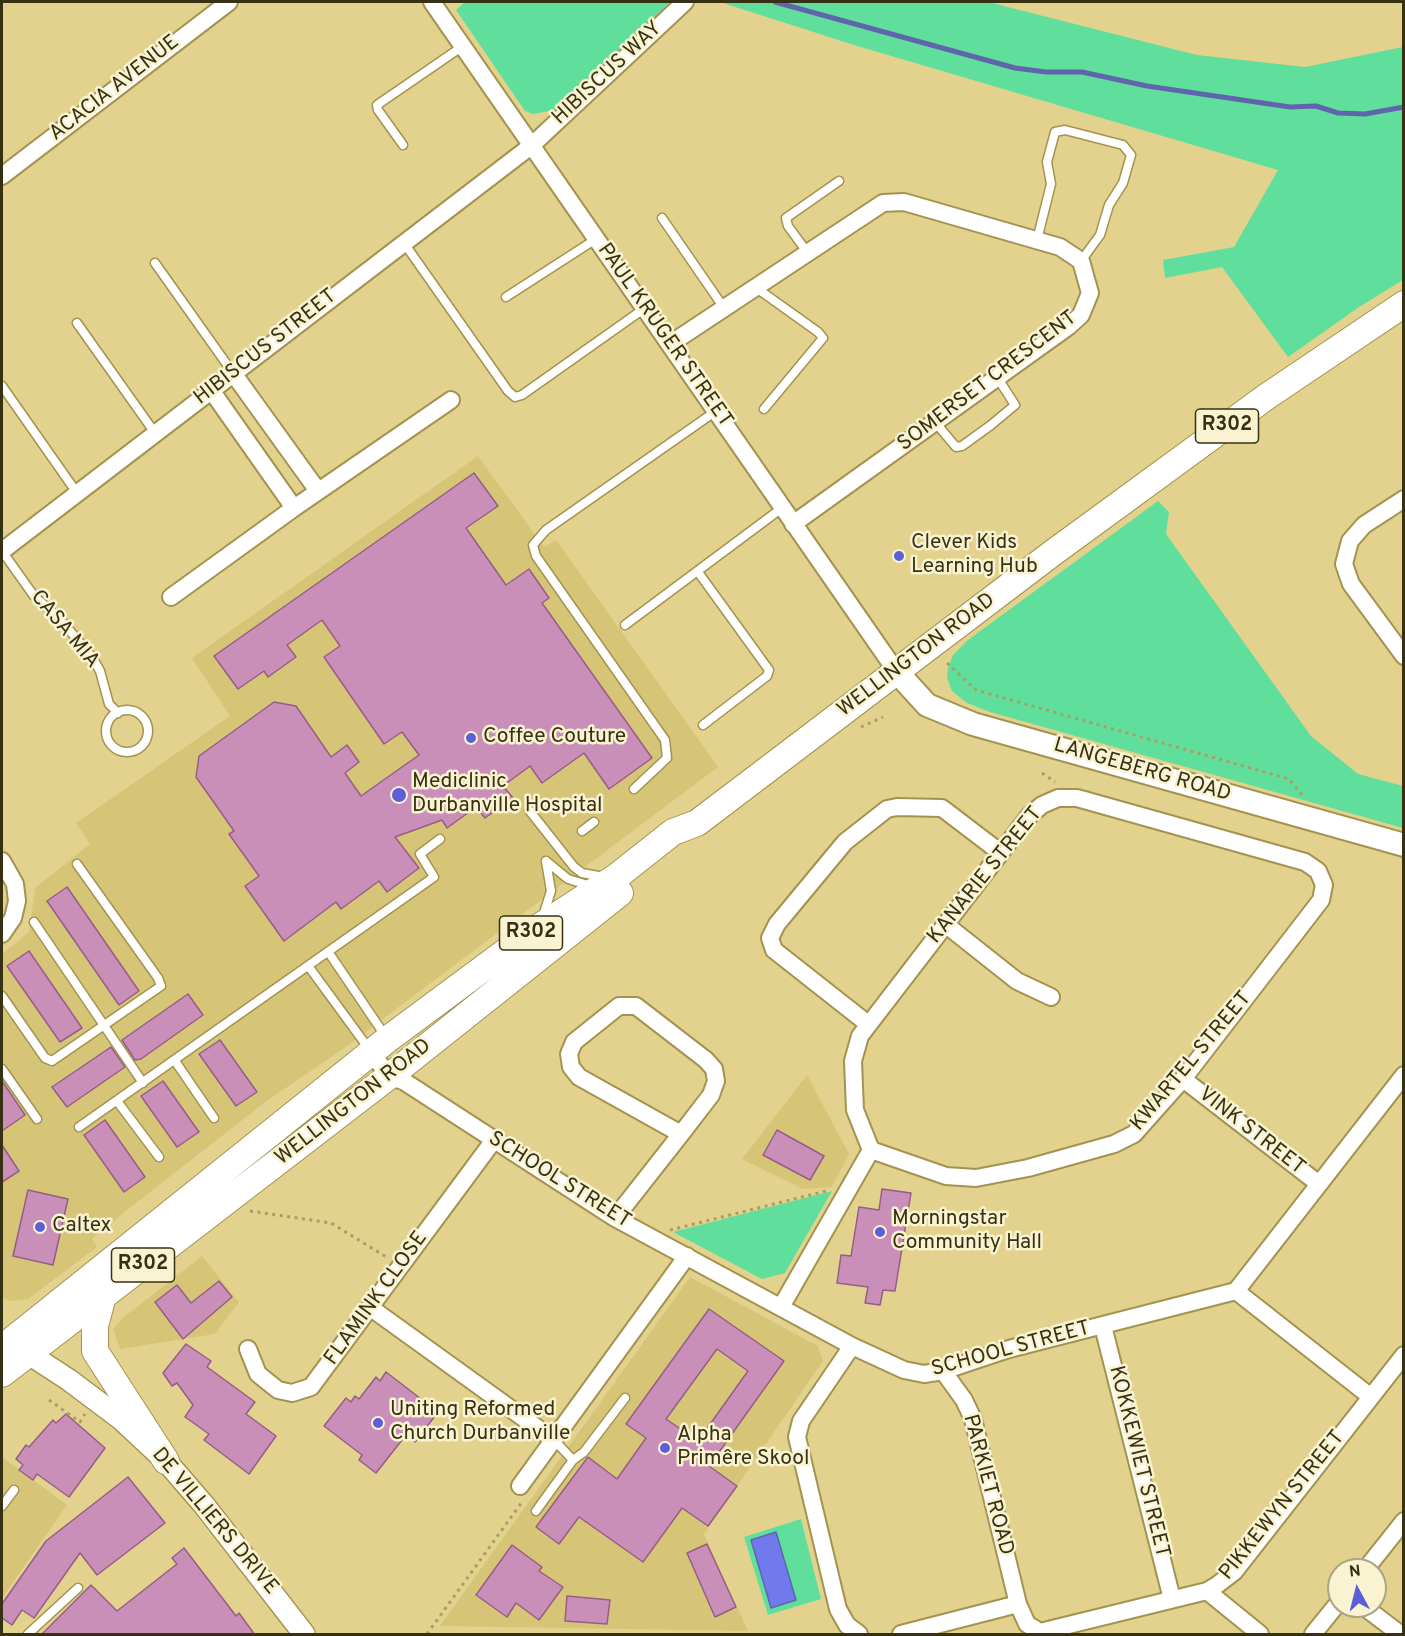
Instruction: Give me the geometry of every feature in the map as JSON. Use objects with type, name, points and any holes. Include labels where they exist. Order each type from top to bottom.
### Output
[{"type":"main road","name":"WELLINGTON ROAD","points":[[11,1345],[103,1296],[400,1074],[673,832],[697,823],[896,671],[1266,397],[1404,304]]},
{"type":"main road","name":"LANGEBERG ROAD","points":[[896,671],[927,705],[973,724],[1404,846]]},
{"type":"main road","name":"WELLINGTON ROAD","points":[[2,1374],[11,1345],[188,1196],[380,1045],[539,927],[616,883]]},
{"type":"main road","points":[[103,1296],[95,1326],[95,1351],[166,1461]]},
{"type":"street","name":"ACACIA AVENUE","points":[[2,176],[229,2]]},
{"type":"street","name":"PAUL KRUGER STREET","points":[[432,2],[896,671]]},
{"type":"street","name":"HIBISCUS WAY","points":[[531,146],[685,2]]},
{"type":"street","name":"HIBISCUS STREET","points":[[2,551],[531,146]]},
{"type":"street","points":[[670,344],[872,209],[894,200],[1060,247],[1081,261]]},
{"type":"street","name":"SOMERSET CRESCENT","points":[[793,524],[1081,315],[1090,293],[1086,270],[1081,261]]},
{"type":"street","points":[[233,373],[318,491]]},
{"type":"street","points":[[211,390],[294,508]]},
{"type":"street","points":[[171,597],[318,491],[451,400]]},
{"type":"street","points":[[1404,499],[1364,525],[1350,541],[1344,564],[1351,584],[1404,656]]},
{"type":"street","name":"KANARIE STREET","points":[[871,1150],[855,1110],[853,1061],[860,1036],[1029,816],[1042,805],[1058,798],[1077,798],[1305,862],[1318,871],[1324,885]]},
{"type":"street","points":[[868,1024],[774,950],[770,939],[777,924],[845,842],[887,809],[942,808],[1001,853]]},
{"type":"street","points":[[2,861],[15,884],[17,901],[13,918],[2,934]]},
{"type":"street","name":"KWARTEL STREET","points":[[871,1150],[905,1164],[955,1178],[976,1178],[1028,1168],[1129,1138],[1183,1079],[1321,900],[1324,885]]},
{"type":"street","points":[[945,924],[1017,981],[1051,997]]},
{"type":"street","points":[[615,1218],[681,1134],[715,1088],[714,1069],[706,1060],[636,1006],[619,1006],[574,1042],[569,1054],[571,1067],[579,1077],[681,1134]]},
{"type":"street","name":"SCHOOL STREET","points":[[380,1045],[400,1074],[494,1140],[615,1218],[852,1346],[915,1374],[943,1371],[1009,1349],[1236,1291]]},
{"type":"street","points":[[1371,1397],[1236,1291],[1404,1075]]},
{"type":"street","name":"VINK STREET","points":[[1183,1079],[1319,1184]]},
{"type":"street","name":"FLAMINK CLOSE","points":[[248,1349],[255,1368],[268,1383],[285,1393],[299,1392],[316,1382],[494,1140]]},
{"type":"street","points":[[782,1307],[871,1150]]},
{"type":"street","points":[[520,1486],[687,1256]]},
{"type":"street","points":[[371,1308],[554,1440]]},
{"type":"street","name":"KOKKEWIET STREET","points":[[1103,1326],[1172,1599]]},
{"type":"street","name":"DE VILLIERS DRIVE","points":[[11,1345],[121,1419],[166,1461],[204,1505],[304,1635]]},
{"type":"street","points":[[852,1346],[801,1421],[796,1437],[838,1609],[847,1625],[859,1635]]},
{"type":"street","name":"PIKKEWYN STREET","points":[[1018,1604],[1027,1624],[1040,1632],[1207,1591],[1234,1572],[1404,1355]]},
{"type":"street","name":"PARKIET ROAD","points":[[943,1371],[964,1400],[973,1419],[1018,1604]]},
{"type":"street","points":[[1375,1558],[1404,1521]]},
{"type":"street","points":[[1207,1591],[1260,1635]]},
{"type":"street","points":[[901,1635],[1018,1604]]},
{"type":"street","points":[[1313,1635],[1327,1617]]},
{"type":"street","points":[[1378,1618],[1400,1635]]},
{"type":"lane","points":[[403,145],[378,110],[377,105],[463,46]]},
{"type":"lane","points":[[1037,240],[1051,184],[1047,162],[1055,132],[1065,130],[1123,145],[1131,155],[1123,183],[1109,205],[1100,235],[1081,261]]},
{"type":"lane","points":[[807,252],[788,226],[786,218],[839,181]]},
{"type":"lane","points":[[662,218],[724,308]]},
{"type":"lane","points":[[506,297],[596,239]]},
{"type":"lane","points":[[404,242],[508,391],[515,397],[522,395],[645,308]]},
{"type":"lane","points":[[155,263],[233,373]]},
{"type":"lane","points":[[755,287],[823,338],[765,409]]},
{"type":"lane","points":[[77,323],[155,433]]},
{"type":"lane","points":[[935,422],[956,447],[962,446],[991,425],[1015,405],[997,377]]},
{"type":"lane","points":[[2,386],[77,493]]},
{"type":"lane","points":[[634,789],[667,758],[665,740],[536,556],[533,545],[546,530],[716,411]]},
{"type":"lane","points":[[625,625],[782,508]]},
{"type":"lane","name":"CASA MIA","points":[[2,551],[34,596],[60,620],[92,657],[100,671],[109,704],[118,713]]},
{"type":"lane","points":[[698,572],[769,670],[767,676],[703,725]]},
{"type":"lane","points":[[131,711],[143,717],[148,730],[140,748],[127,752],[120,751],[110,742],[107,736],[108,723],[118,713],[131,711]]},
{"type":"lane","points":[[529,810],[574,867],[591,876],[616,883]]},
{"type":"lane","points":[[582,831],[594,822]]},
{"type":"lane","points":[[79,1126],[175,1062],[434,877],[420,854],[440,839]]},
{"type":"lane","points":[[539,927],[551,891],[546,861],[568,879],[584,885],[616,883]]},
{"type":"lane","points":[[2,996],[48,1060],[56,1060],[159,988],[161,982],[77,864]]},
{"type":"lane","points":[[34,922],[142,1083]]},
{"type":"lane","points":[[329,953],[380,1045]]},
{"type":"lane","points":[[309,967],[380,1045]]},
{"type":"lane","points":[[175,1062],[214,1118]]},
{"type":"lane","points":[[2,1069],[37,1119]]},
{"type":"lane","points":[[117,1101],[159,1157]]},
{"type":"lane","points":[[536,1511],[573,1460],[584,1452],[625,1398]]},
{"type":"lane","points":[[554,1440],[573,1460]]},
{"type":"lane","points":[[2,1506],[14,1490]]},
{"type":"lane","points":[[28,1635],[78,1588]]},
{"type":"path","points":[[947,663],[976,690],[1289,780],[1308,802]]},
{"type":"path","points":[[858,729],[883,717]]},
{"type":"path","points":[[648,1235],[851,1185]]},
{"type":"path","points":[[239,1209],[331,1223],[401,1266]]},
{"type":"path","points":[[49,1400],[80,1422]]},
{"type":"path","points":[[427,1635],[526,1497],[520,1486]]},
{"type":"shaded area","name":"Mediclinic Durbanville Hospital","points":[[478,456],[544,547],[556,540],[718,767],[343,1049],[268,1100],[92,1239],[97,1247],[28,1299],[11,1301],[2,1298],[2,954],[29,932],[35,888],[90,844],[76,823],[230,716],[192,658]]},
{"type":"shaded area","points":[[807,1075],[849,1154],[832,1187],[803,1189],[742,1159]]},
{"type":"shaded area","points":[[202,1256],[239,1302],[215,1334],[120,1349],[113,1329],[124,1317]]},
{"type":"shaded area","name":"Alpha Primêre Skool","points":[[690,1277],[818,1346],[823,1361],[704,1534],[748,1631],[440,1626]]},
{"type":"shaded area","points":[[2,1457],[67,1505],[2,1598]]},
{"type":"shaded area","points":[[776,1532],[796,1600],[771,1608],[751,1540]]},
{"type":"green space","points":[[465,2],[670,2],[555,110],[533,114],[525,111],[456,10]]},
{"type":"green space","points":[[720,2],[988,2],[1197,55],[1305,67],[1403,47],[1403,280],[1359,307],[1288,357],[1222,267],[1165,278],[1163,260],[1234,247],[1278,170],[854,45]]},
{"type":"green space","points":[[1158,501],[1169,512],[1166,534],[1311,736],[1358,774],[1403,786],[1403,828],[990,712],[967,703],[952,691],[947,678],[948,668],[953,655],[968,640]]},
{"type":"green space","points":[[832,1191],[785,1273],[762,1279],[673,1232]]},
{"type":"green space","points":[[801,1519],[821,1599],[768,1615],[744,1537]]},
{"type":"building","points":[[474,473],[498,506],[466,528],[506,585],[529,569],[549,598],[542,603],[652,758],[609,789],[584,753],[542,783],[530,766],[503,786],[513,798],[485,818],[476,807],[447,828],[442,820],[395,837],[419,868],[387,892],[379,881],[341,909],[336,902],[284,941],[245,886],[259,876],[229,834],[234,831],[196,777],[199,756],[274,702],[296,706],[331,757],[347,745],[359,762],[345,773],[361,796],[419,755],[402,732],[384,744],[324,657],[340,646],[322,620],[287,645],[296,657],[268,677],[264,671],[238,689],[214,656]]},
{"type":"building","points":[[67,887],[139,991],[119,1005],[47,901]]},
{"type":"building","points":[[29,951],[82,1028],[60,1042],[7,966]]},
{"type":"building","points":[[188,994],[203,1015],[141,1059],[135,1060],[122,1040]]},
{"type":"building","points":[[220,1040],[257,1092],[236,1106],[199,1054]]},
{"type":"building","points":[[111,1047],[125,1067],[67,1107],[52,1087]]},
{"type":"building","points":[[2,1081],[25,1115],[2,1131]]},
{"type":"building","points":[[163,1081],[199,1132],[177,1147],[141,1096]]},
{"type":"building","points":[[105,1120],[145,1177],[124,1192],[84,1135]]},
{"type":"building","points":[[777,1130],[824,1156],[810,1180],[763,1155]]},
{"type":"building","points":[[2,1145],[19,1171],[2,1182]]},
{"type":"building","name":"Morningstar Community Hall","points":[[882,1189],[911,1193],[895,1291],[883,1290],[880,1305],[865,1303],[868,1287],[837,1283],[841,1255],[851,1256],[859,1207],[879,1210]]},
{"type":"building","name":"Caltex","points":[[28,1190],[68,1199],[53,1265],[13,1256]]},
{"type":"building","points":[[219,1281],[232,1297],[183,1339],[155,1302],[177,1285],[191,1303]]},
{"type":"building","points":[[709,1309],[784,1361],[709,1466],[737,1486],[708,1526],[682,1508],[643,1562],[579,1517],[559,1544],[536,1527],[588,1457],[617,1479],[646,1438],[626,1424]],"holes":[[[717,1349],[748,1371],[698,1441],[666,1419]]]},
{"type":"building","points":[[186,1344],[211,1361],[207,1367],[255,1402],[246,1414],[276,1436],[249,1474],[204,1440],[209,1434],[185,1417],[193,1405],[177,1383],[172,1386],[163,1373]]},
{"type":"building","name":"Uniting Reformed Church Durbanville","points":[[386,1372],[438,1412],[415,1442],[406,1435],[376,1473],[359,1460],[362,1455],[324,1426],[346,1398],[351,1402],[355,1396],[359,1399],[376,1377],[380,1381]]},
{"type":"building","points":[[66,1414],[105,1448],[69,1497],[37,1474],[33,1480],[19,1470],[23,1465],[16,1459],[26,1445],[29,1447],[53,1420],[56,1423]]},
{"type":"building","points":[[128,1477],[165,1523],[97,1575],[80,1553],[34,1618],[22,1610],[12,1625],[2,1618],[2,1604],[46,1541]]},
{"type":"building","points":[[707,1544],[736,1607],[715,1617],[687,1553]]},
{"type":"building","points":[[512,1545],[542,1567],[539,1571],[563,1587],[539,1620],[516,1603],[507,1617],[476,1595]]},
{"type":"building","points":[[184,1548],[236,1616],[239,1613],[255,1635],[41,1635],[91,1585],[117,1611],[177,1564],[172,1558]]},
{"type":"building","points":[[567,1596],[610,1600],[607,1624],[565,1621]]},
{"type":"waterway","points":[[775,2],[1015,68],[1046,72],[1082,72],[1147,86],[1290,107],[1316,106],[1338,113],[1365,114],[1404,107]]},
{"type":"place","name":"Clever Kids Learning Hub","points":[[899,556]]},
{"type":"place","name":"Coffee Couture","points":[[471,738]]},
{"type":"place","name":"Mediclinic Durbanville Hospital","points":[[399,795]]},
{"type":"place","name":"Caltex","points":[[40,1227]]},
{"type":"place","name":"Morningstar Community Hall","points":[[880,1232]]},
{"type":"place","name":"Uniting Reformed Church Durbanville","points":[[378,1423]]},
{"type":"place","name":"Alpha Primêre Skool","points":[[665,1448]]}]
